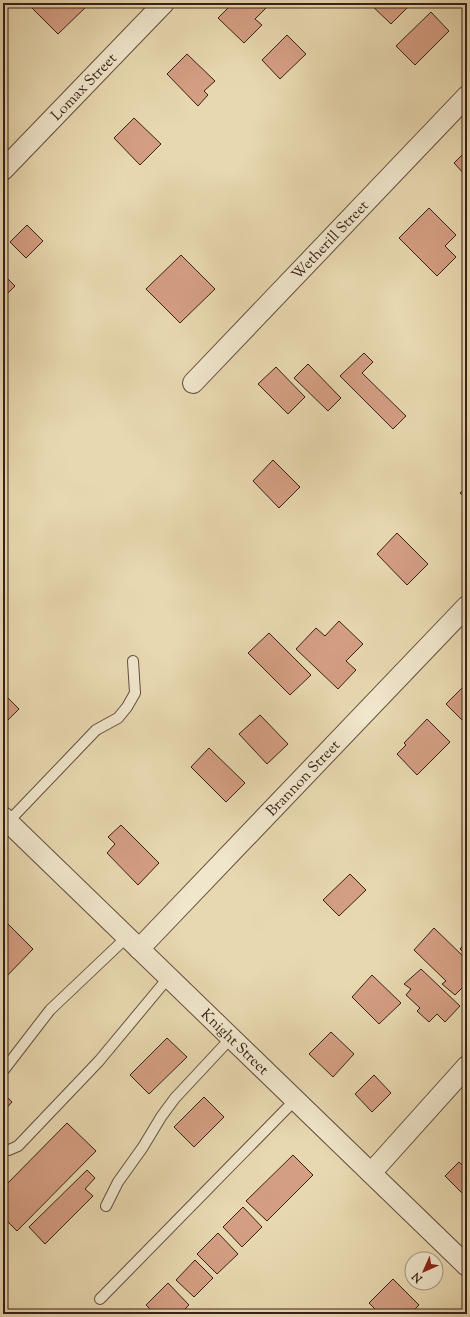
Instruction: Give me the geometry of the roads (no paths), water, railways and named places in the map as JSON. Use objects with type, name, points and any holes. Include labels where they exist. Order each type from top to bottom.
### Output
[{"type":"street","name":"Lomax Street","points":[[3,170],[164,3]]},
{"type":"street","name":"Wetherill Street","points":[[193,383],[467,96]]},
{"type":"street","name":"Brannon Street","points":[[133,943],[467,606]]},
{"type":"street","name":"Knight Street","points":[[6,819],[168,978],[467,1266]]},
{"type":"street","points":[[371,1173],[467,1066]]},
{"type":"lane","points":[[6,819],[36,795],[96,730],[118,718],[127,707],[135,693],[133,661]]},
{"type":"lane","points":[[3,1071],[50,1010],[133,943]]},
{"type":"lane","points":[[3,1150],[9,1150],[18,1146],[99,1061],[168,978]]},
{"type":"lane","points":[[106,1206],[118,1182],[175,1098],[231,1038]]},
{"type":"lane","points":[[100,1299],[295,1100]]}]
